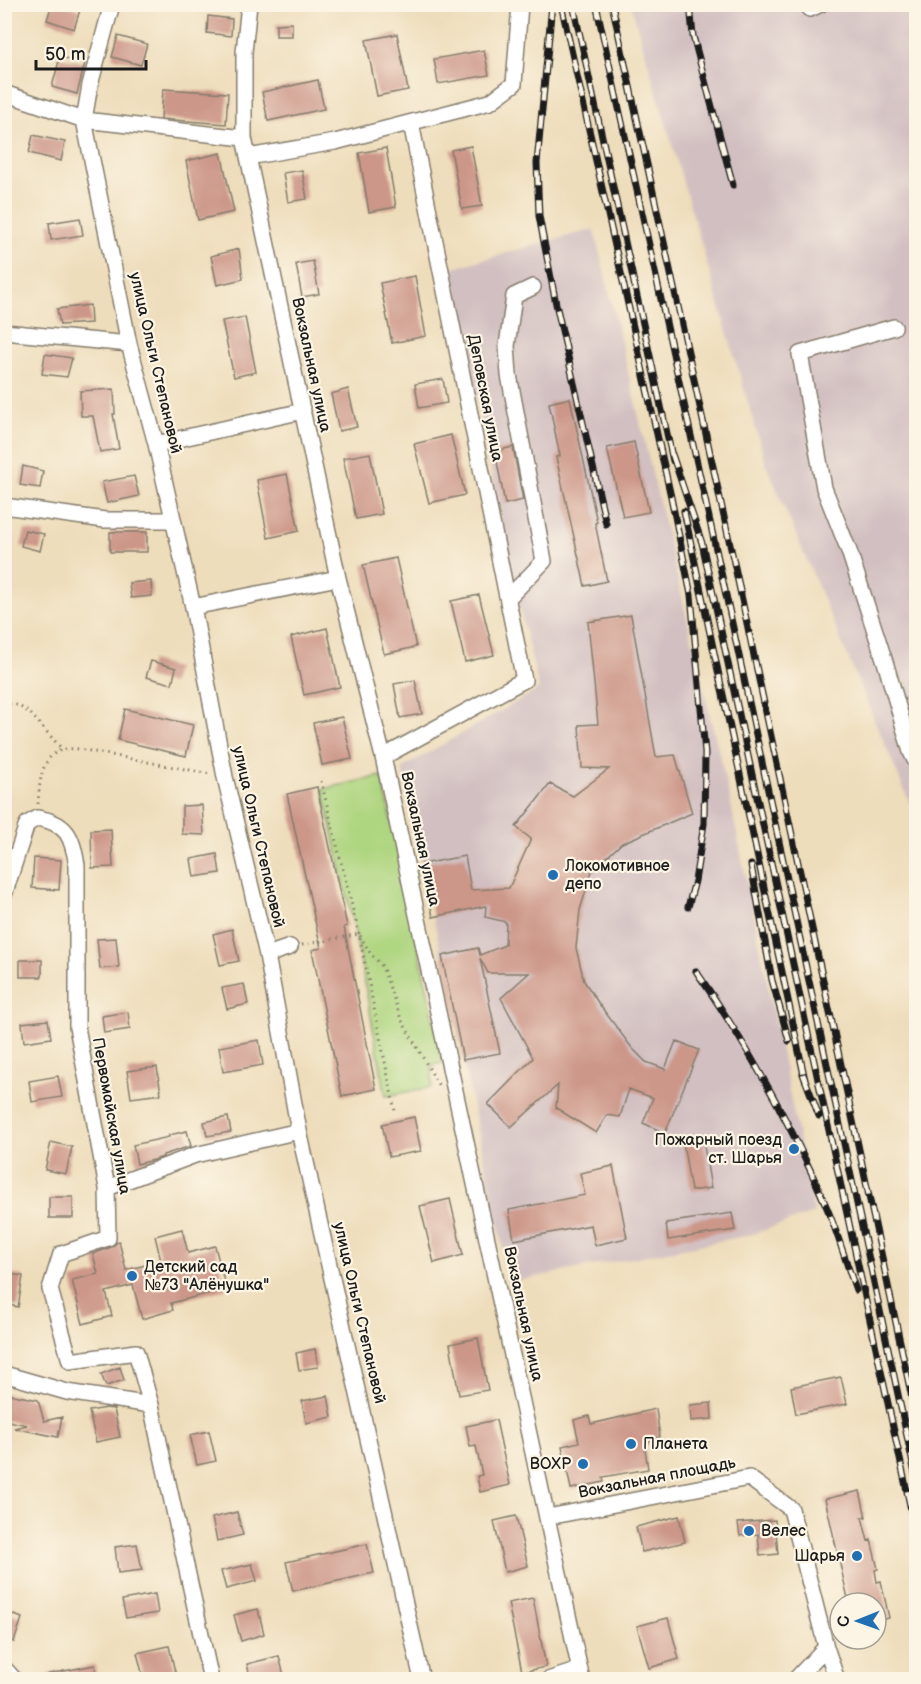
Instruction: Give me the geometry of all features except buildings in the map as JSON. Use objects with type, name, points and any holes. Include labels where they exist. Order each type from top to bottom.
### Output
[{"type":"street","name":"улица Ольги Степановой","points":[[112,4],[90,85],[84,120],[129,344],[156,444],[193,607],[225,777],[267,955],[299,1131],[422,1680]]},
{"type":"street","name":"Вокзальная улица","points":[[249,4],[244,52],[244,138],[338,578],[384,757],[581,1675]]},
{"type":"street","points":[[248,157],[335,142],[490,102],[514,84],[520,4]]},
{"type":"street","points":[[4,93],[84,120],[244,138]]},
{"type":"street","name":"Деповская улица","points":[[384,757],[524,680],[411,123]]},
{"type":"street","points":[[508,598],[544,561],[509,375],[507,346],[514,296],[533,286]]},
{"type":"street","points":[[894,327],[800,354],[824,488],[849,551],[916,762]]},
{"type":"street","points":[[4,332],[129,344]]},
{"type":"street","points":[[156,444],[303,411]]},
{"type":"street","points":[[4,506],[105,520],[174,520]]},
{"type":"street","points":[[193,607],[338,578]]},
{"type":"street","points":[[4,896],[27,824],[37,818]]},
{"type":"street","name":"Первомайская улица","points":[[37,818],[50,820],[65,828],[73,843],[77,865],[77,1027],[107,1188],[108,1238],[61,1254],[50,1289],[70,1361],[135,1352],[151,1405],[211,1680]]},
{"type":"street","points":[[267,955],[290,947]]},
{"type":"street","points":[[107,1188],[195,1155],[299,1131]]},
{"type":"street","points":[[4,1374],[67,1392],[151,1405]]},
{"type":"street","name":"Вокзальная площадь","points":[[548,1517],[749,1478],[791,1509],[826,1647],[837,1680]]},
{"type":"street","points":[[795,1680],[826,1647]]},
{"type":"street","points":[[4,1668],[15,1680]]},
{"type":"street","points":[[548,1680],[581,1675]]},
{"type":"path","points":[[4,706],[8,704],[23,707],[62,749]]},
{"type":"path","points":[[37,818],[40,783],[44,768],[48,759],[62,749],[79,749],[225,777]]},
{"type":"path","points":[[321,781],[359,934],[395,1111]]},
{"type":"path","points":[[290,947],[359,934]]},
{"type":"path","points":[[359,934],[370,953],[382,966],[401,1019],[424,1064],[442,1091]]},
{"type":"shaded area","points":[[631,5],[916,5],[916,800],[914,813],[766,464]]},
{"type":"shaded area","points":[[594,229],[729,795],[814,1213],[750,1235],[510,1282],[402,768],[539,689],[512,576],[452,268]]},
{"type":"green space","points":[[382,776],[443,1063],[432,1065],[432,1087],[386,1096],[354,927],[323,789]]},
{"type":"railway","points":[[552,4],[537,163],[539,216],[556,304],[606,524]]},
{"type":"railway","points":[[561,4],[691,595],[705,753],[704,824],[695,881],[688,907]]},
{"type":"railway","points":[[573,4],[673,461]]},
{"type":"railway","points":[[596,4],[916,1478]]},
{"type":"railway","points":[[612,4],[738,581],[916,1417]]},
{"type":"railway","points":[[690,4],[693,36],[733,185]]},
{"type":"railway","points":[[672,454],[702,543],[916,1533]]},
{"type":"railway","points":[[684,511],[805,1080]]},
{"type":"railway","points":[[751,865],[772,980],[789,1041]]},
{"type":"railway","points":[[696,971],[751,1057],[784,1116],[831,1218],[856,1290]]},
{"type":"railway","points":[[803,1074],[819,1116]]},
{"type":"place","name":"Локомотивное депо","points":[[553,875]]},
{"type":"place","name":"Пожарный поезд ст. Шарья","points":[[794,1149]]},
{"type":"place","name":"Детский сад №73 \"Алёнушка\"","points":[[132,1276]]},
{"type":"place","name":"Планета","points":[[631,1444]]},
{"type":"place","name":"ВОХР","points":[[583,1464]]},
{"type":"place","name":"Велес","points":[[749,1531]]},
{"type":"place","name":"Шарья","points":[[857,1556]]}]
